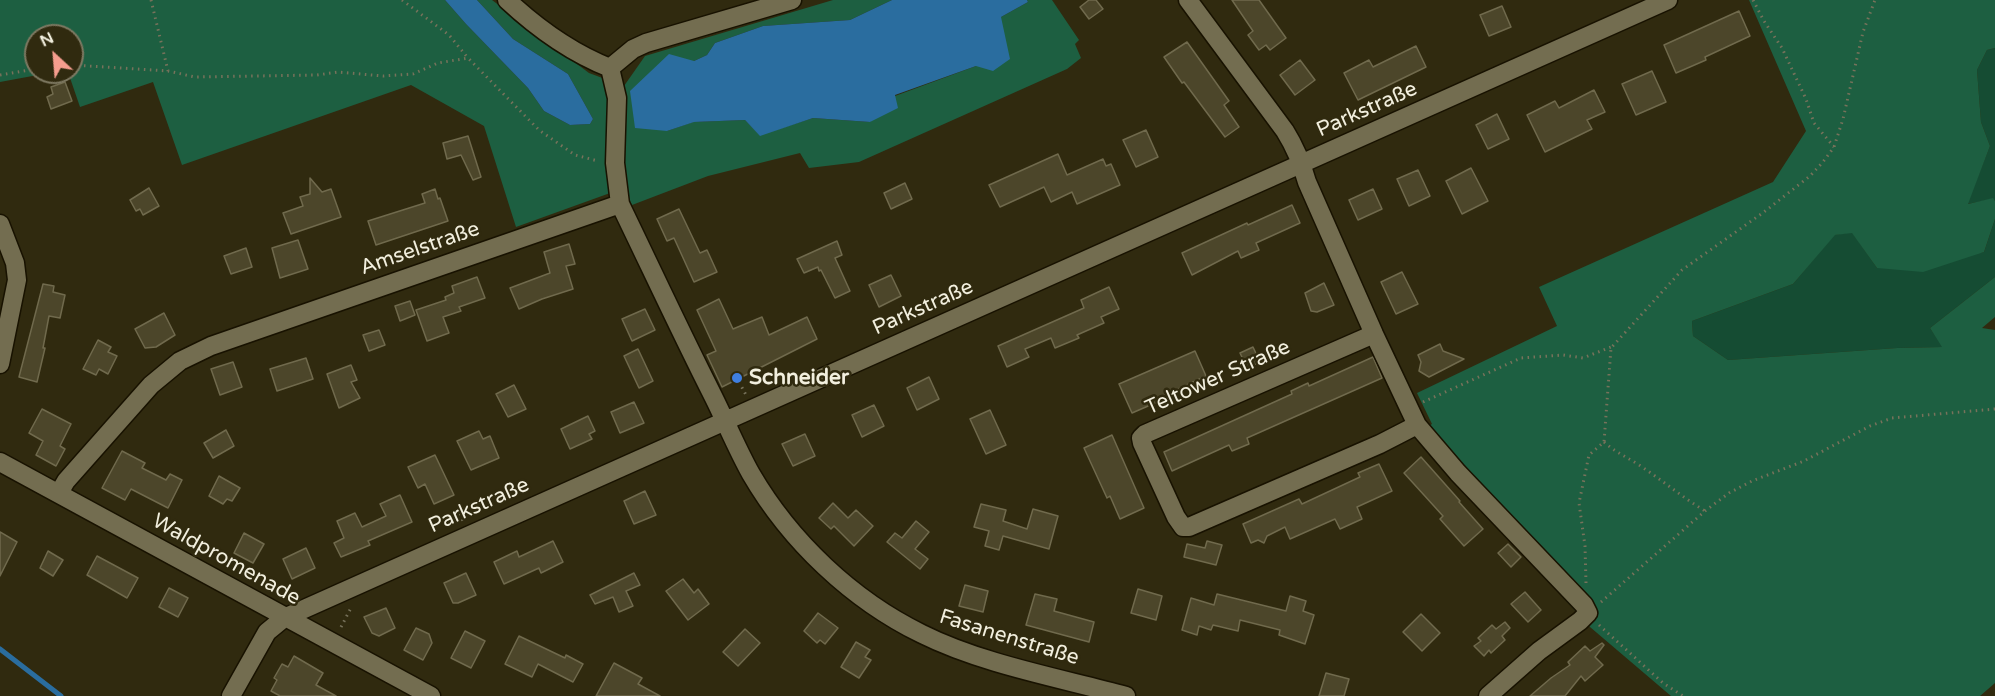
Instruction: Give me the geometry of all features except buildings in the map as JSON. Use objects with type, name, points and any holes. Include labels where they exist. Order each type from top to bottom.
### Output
[{"type":"street","points":[[507,0],[564,44],[610,68]]},
{"type":"street","points":[[610,68],[633,49],[646,43],[792,0]]},
{"type":"street","points":[[1188,0],[1285,131],[1302,164],[1307,182],[1417,425],[1458,473],[1586,609],[1488,696]]},
{"type":"street","name":"Parkstraße","points":[[231,696],[267,632],[284,618],[1668,0]]},
{"type":"street","points":[[610,68],[617,98],[615,163],[620,204],[725,421]]},
{"type":"street","name":"Amselstraße","points":[[58,493],[151,385],[180,361],[211,346],[620,204]]},
{"type":"street","points":[[0,224],[15,263],[17,280],[0,364]]},
{"type":"street","name":"Teltower Straße","points":[[1374,334],[1145,434],[1141,438],[1142,443],[1176,517],[1183,527],[1189,527],[1380,444],[1417,425]]},
{"type":"street","name":"Fasanenstraße","points":[[725,421],[750,472],[785,522],[827,568],[868,602],[920,633],[950,647],[1126,696]]},
{"type":"street","name":"Waldpromenade","points":[[0,462],[431,696]]},
{"type":"path","points":[[151,0],[168,71]]},
{"type":"path","points":[[402,0],[449,35],[468,58],[539,130],[560,147],[584,158],[615,163]]},
{"type":"path","points":[[1754,0],[1764,21],[1782,48],[1806,99],[1814,123],[1834,147]]},
{"type":"path","points":[[1422,403],[1521,358],[1563,355],[1583,358],[1611,347],[1682,270],[1810,176],[1834,147],[1843,119],[1863,32],[1875,0]]},
{"type":"path","points":[[84,66],[168,71],[195,77],[317,75],[338,72],[383,76],[413,74],[438,63],[468,58]]},
{"type":"path","points":[[0,75],[24,71]]},
{"type":"path","points":[[1611,347],[1604,442],[1589,455],[1580,503],[1585,546],[1586,609],[1603,630],[1663,683],[1683,696]]},
{"type":"path","points":[[740,382],[742,386]]},
{"type":"path","points":[[1586,609],[1705,511],[1729,493],[1752,481],[1804,461],[1870,426],[1892,418],[1995,408]]},
{"type":"path","points":[[1604,442],[1705,511]]},
{"type":"path","points":[[458,508],[464,522]]},
{"type":"path","points":[[332,643],[352,605]]},
{"type":"green space","points":[[0,0],[445,0],[528,88],[544,111],[570,125],[590,124],[593,119],[568,74],[513,39],[477,0],[492,0],[589,73],[624,86],[645,56],[833,0],[892,0],[850,20],[763,26],[715,43],[707,55],[694,61],[667,131],[693,122],[745,120],[760,135],[813,118],[870,122],[895,96],[976,66],[1001,17],[1028,2],[1027,0],[1052,0],[1079,40],[1075,44],[1081,58],[1067,69],[859,162],[809,168],[800,153],[708,176],[632,205],[624,188],[516,227],[484,126],[411,85],[182,165],[153,82],[80,107],[72,84],[84,84],[84,24],[24,24],[24,78],[0,82]]},
{"type":"green space","points":[[1749,0],[1995,0],[1995,48],[1987,50],[1977,70],[1981,122],[1990,146],[1968,204],[1993,198],[1995,201],[1995,219],[1984,252],[1923,272],[1877,268],[1852,233],[1835,235],[1793,284],[1692,321],[1693,336],[1728,360],[1942,347],[1930,328],[1995,277],[1995,317],[1982,328],[1995,330],[1995,683],[1980,696],[1671,696],[1590,627],[1414,434],[1432,424],[1417,393],[1557,326],[1539,287],[1773,182],[1806,131]]},
{"type":"green space","points":[[1995,48],[1995,201],[1993,199],[1967,204],[1990,146],[1981,122],[1977,70],[1987,50]]},
{"type":"green space","points":[[1995,219],[1995,277],[1930,328],[1943,347],[1728,360],[1693,336],[1692,321],[1793,284],[1834,235],[1852,232],[1877,268],[1984,252]]},
{"type":"water","points":[[445,0],[477,0],[513,39],[568,74],[593,119],[590,124],[570,125],[544,111],[528,88]]},
{"type":"water","points":[[892,0],[1027,0],[1028,2],[1001,17],[1010,59],[993,71],[976,66],[895,95],[898,108],[870,122],[813,118],[760,136],[745,120],[694,122],[667,131],[635,128],[630,91],[669,54],[694,61],[707,55],[715,43],[763,26],[850,20]]},
{"type":"waterway","points":[[0,649],[61,696]]},
{"type":"place","name":"Schneider","points":[[737,378]]}]
